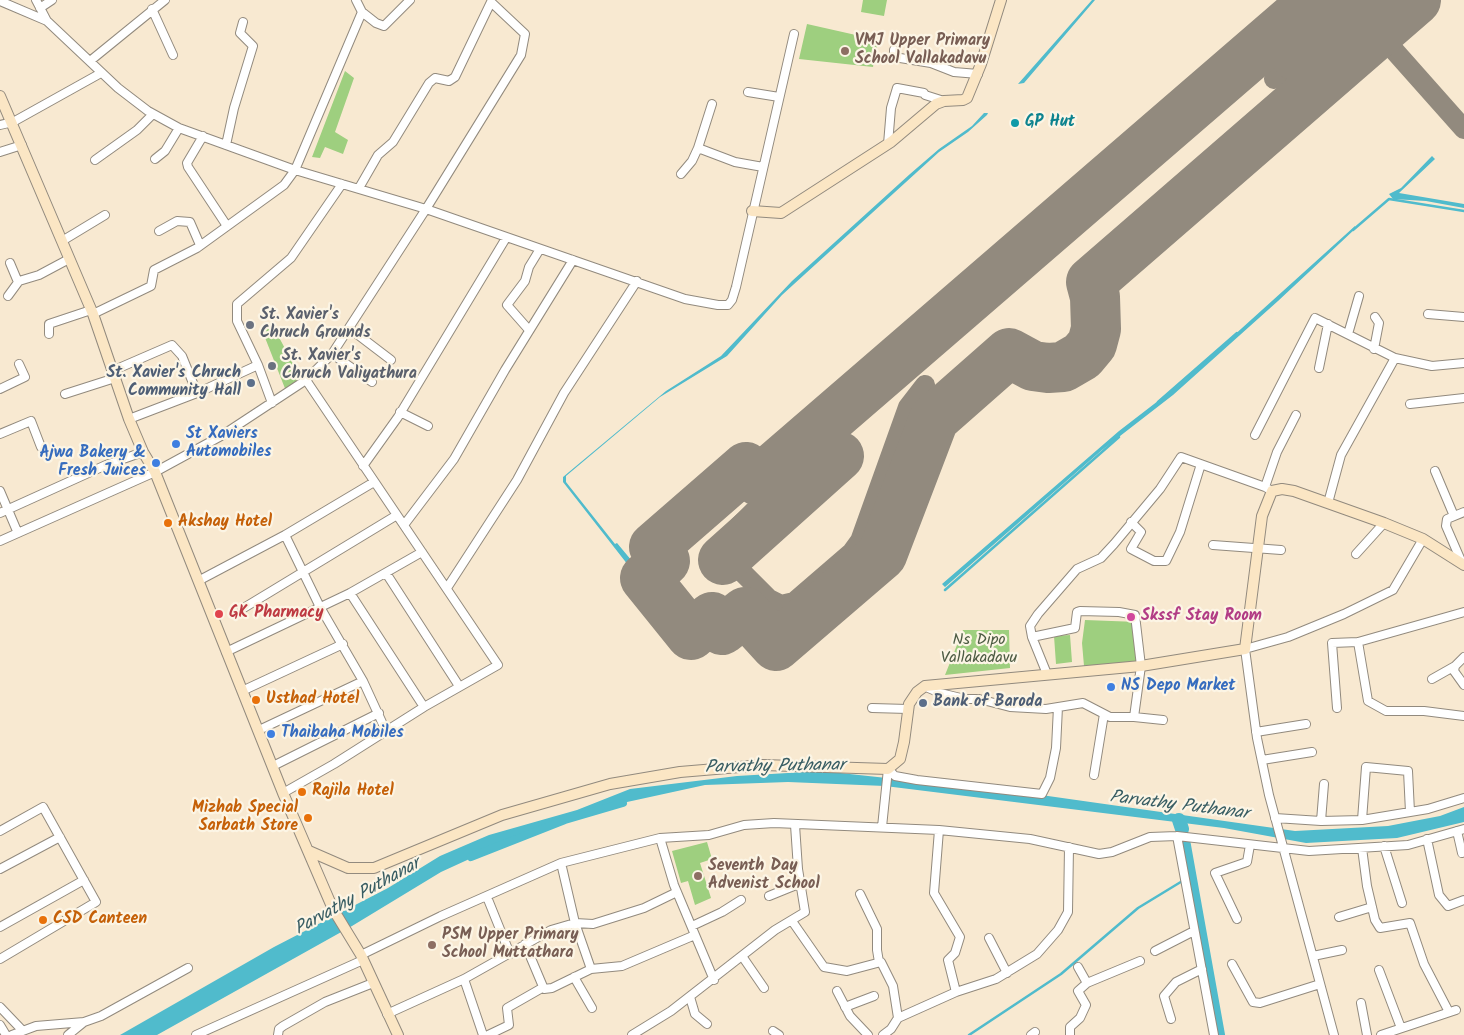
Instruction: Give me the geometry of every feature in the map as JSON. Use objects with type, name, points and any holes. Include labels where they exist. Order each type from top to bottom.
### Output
[{"type":"street","points":[[36,0],[47,21],[101,73],[153,114],[179,128],[295,170],[426,209],[685,299],[718,305],[728,305],[732,300],[736,287],[794,34]]},
{"type":"street","points":[[40,8],[52,0]]},
{"type":"street","points":[[149,0],[173,55]]},
{"type":"street","points":[[90,61],[165,0]]},
{"type":"street","points":[[356,0],[362,12],[376,23],[384,26],[410,0]]},
{"type":"street","points":[[752,212],[781,213],[888,144],[936,104],[968,98],[978,74],[1001,0]]},
{"type":"street","points":[[0,1],[47,21]]},
{"type":"street","points":[[0,541],[17,531],[154,472],[221,436],[306,380],[332,354],[426,209],[521,54],[525,34],[490,1],[455,77],[449,81],[435,78],[429,83],[393,142],[378,155],[359,188]]},
{"type":"street","points":[[49,334],[49,324],[92,312],[151,286],[154,270],[200,246],[284,185],[295,170],[362,12]]},
{"type":"street","points":[[226,145],[234,108],[253,46],[240,33],[243,22]]},
{"type":"street","points":[[894,50],[894,57],[931,63],[954,72],[978,74]]},
{"type":"street","points":[[0,125],[13,122],[101,73]]},
{"type":"street","points":[[888,144],[891,108],[897,88],[924,93],[944,101]]},
{"type":"street","points":[[748,92],[779,97]]},
{"type":"street","points":[[0,96],[13,122],[92,312],[129,419],[154,472],[242,691],[260,730],[283,793],[333,909],[362,958],[394,1034]]},
{"type":"street","points":[[681,174],[692,161],[698,148],[712,104]]},
{"type":"street","points":[[95,160],[137,130],[153,114]]},
{"type":"street","points":[[155,159],[165,151],[179,128]]},
{"type":"street","points":[[203,136],[187,163],[188,168],[227,226]]},
{"type":"street","points":[[0,152],[22,145]]},
{"type":"street","points":[[698,148],[735,162],[763,166]]},
{"type":"street","points":[[272,403],[258,365],[236,321],[237,304],[291,258],[342,184]]},
{"type":"street","points":[[62,241],[105,215]]},
{"type":"street","points":[[159,231],[178,222],[190,222],[200,246]]},
{"type":"street","points":[[363,466],[400,412],[506,238]]},
{"type":"street","points":[[529,330],[507,305],[525,281],[529,267],[540,249]]},
{"type":"street","points":[[8,296],[18,282],[39,275],[69,259]]},
{"type":"street","points":[[404,525],[454,460],[529,330],[573,260]]},
{"type":"street","points":[[10,263],[18,282]]},
{"type":"street","points":[[447,588],[518,480],[564,393],[637,281]]},
{"type":"street","points":[[1348,334],[1359,296]]},
{"type":"street","points":[[1428,314],[1464,317]]},
{"type":"street","points":[[1374,349],[1379,323],[1375,317]]},
{"type":"street","points":[[1255,435],[1315,318],[1395,358],[1432,366],[1464,363]]},
{"type":"street","points":[[1319,368],[1328,324]]},
{"type":"street","points":[[349,328],[391,360]]},
{"type":"street","points":[[65,394],[114,375],[172,345],[182,356],[197,393]]},
{"type":"street","points":[[332,354],[372,382]]},
{"type":"street","points":[[1328,503],[1341,456],[1395,358]]},
{"type":"street","points":[[0,389],[24,378],[19,364]]},
{"type":"street","points":[[129,419],[197,393],[258,365]]},
{"type":"street","points":[[283,793],[459,686],[498,665],[306,380]]},
{"type":"street","points":[[1410,404],[1464,398]]},
{"type":"street","points":[[400,412],[428,426]]},
{"type":"street","points":[[1296,415],[1277,452],[1262,516],[1245,649],[1256,732],[1275,818],[1334,1035]]},
{"type":"street","points":[[0,434],[32,421],[41,447]]},
{"type":"street","points":[[0,513],[106,466],[143,452]]},
{"type":"street","points":[[1047,674],[1032,637],[1030,626],[1048,600],[1077,569],[1101,558],[1160,490],[1181,457],[1268,489],[1294,490],[1384,523],[1423,539],[1463,564]]},
{"type":"street","points":[[1131,522],[1141,532],[1131,549],[1154,560],[1166,561],[1180,532],[1201,464]]},
{"type":"street","points":[[1435,472],[1454,516]]},
{"type":"street","points":[[198,581],[285,535],[374,482]]},
{"type":"street","points":[[0,491],[17,531]]},
{"type":"street","points":[[1463,564],[1446,526],[1447,518],[1464,512]]},
{"type":"street","points":[[242,609],[397,515]]},
{"type":"street","points":[[1356,554],[1384,523]]},
{"type":"street","points":[[285,535],[320,607],[343,644],[379,712],[386,732]]},
{"type":"street","points":[[309,851],[348,868],[374,868],[502,815],[610,784],[680,772],[763,766],[888,769],[900,759],[908,709],[917,692],[925,686],[1141,666],[1245,649],[1328,621],[1393,590],[1423,539]]},
{"type":"street","points":[[1213,545],[1281,550]]},
{"type":"street","points":[[226,652],[350,593],[422,552]]},
{"type":"street","points":[[386,573],[459,686]]},
{"type":"street","points":[[350,593],[424,707]]},
{"type":"street","points":[[1032,637],[1074,628],[1080,610],[1119,612],[1140,616],[1143,612]]},
{"type":"street","points":[[1337,708],[1332,643],[1358,642],[1464,612]]},
{"type":"street","points":[[1134,717],[1141,666],[1135,615]]},
{"type":"street","points":[[1358,642],[1368,702],[1386,711],[1424,711],[1464,716]]},
{"type":"street","points":[[242,691],[343,644]]},
{"type":"street","points":[[1432,679],[1455,666],[1464,658]]},
{"type":"street","points":[[1455,666],[1454,671],[1464,685]]},
{"type":"street","points":[[260,730],[363,682]]},
{"type":"street","points":[[925,686],[948,695],[1010,707],[1046,709],[1083,703],[1110,717],[1163,720]]},
{"type":"street","points":[[888,769],[895,776],[910,779],[1042,794],[1050,778],[1056,748],[1058,707]]},
{"type":"street","points":[[872,708],[908,709]]},
{"type":"street","points":[[273,766],[379,712]]},
{"type":"street","points":[[1094,775],[1104,714]]},
{"type":"street","points":[[1256,732],[1306,724]]},
{"type":"street","points":[[1262,760],[1312,752]]},
{"type":"street","points":[[1362,820],[1366,767],[1408,771],[1410,812]]},
{"type":"street","points":[[882,827],[888,769]]},
{"type":"street","points":[[1321,821],[1324,784]]},
{"type":"street","points":[[1275,818],[1321,821],[1362,820],[1410,812],[1464,798]]},
{"type":"street","points":[[0,831],[43,807],[96,902],[0,959]]},
{"type":"street","points":[[196,1035],[362,958],[441,916],[487,897],[561,862],[660,838],[709,835],[744,825],[774,823],[938,830],[1030,839],[1099,854],[1112,852],[1150,837],[1176,836],[1283,847],[1309,852],[1408,844],[1461,830],[1462,853]]},
{"type":"street","points":[[632,1035],[690,998],[775,930],[805,912],[795,825]]},
{"type":"street","points":[[938,830],[934,893],[960,937],[955,953],[948,960],[956,992]]},
{"type":"street","points":[[1176,836],[1214,1035]]},
{"type":"street","points":[[0,869],[60,837]]},
{"type":"street","points":[[660,838],[678,892],[714,980]]},
{"type":"street","points":[[1427,839],[1439,895],[1448,906],[1464,900]]},
{"type":"street","points":[[1237,919],[1215,872],[1247,862],[1250,845]]},
{"type":"street","points":[[1384,846],[1402,903]]},
{"type":"street","points":[[898,1018],[956,992],[996,979],[1037,954],[1058,930],[1068,912],[1069,847]]},
{"type":"street","points":[[1362,848],[1372,907],[1380,928],[1410,923],[1424,964],[1452,1011],[1401,1028],[1392,1033],[1380,1035]]},
{"type":"street","points":[[561,862],[575,922],[591,969]]},
{"type":"street","points":[[0,927],[84,880]]},
{"type":"street","points":[[769,896],[801,883]]},
{"type":"street","points":[[387,1014],[464,979],[551,930],[575,922],[593,924],[644,908],[678,892]]},
{"type":"street","points":[[860,894],[877,929],[879,962],[882,964],[893,986],[898,1018],[893,1032],[883,1035]]},
{"type":"street","points":[[487,897],[510,954]]},
{"type":"street","points":[[692,926],[722,912],[741,900]]},
{"type":"street","points":[[1339,917],[1372,907]]},
{"type":"street","points":[[792,921],[824,966],[847,971],[879,962]]},
{"type":"street","points":[[1155,951],[1194,931]]},
{"type":"street","points":[[488,1035],[510,1025],[508,1008],[542,988],[552,988],[591,969],[622,966],[695,935]]},
{"type":"street","points":[[989,938],[1007,973]]},
{"type":"street","points":[[525,944],[542,988]]},
{"type":"street","points":[[1312,956],[1342,950]]},
{"type":"street","points":[[742,956],[764,988]]},
{"type":"street","points":[[1070,1035],[1070,1027],[1080,1018],[1086,1005],[1078,991],[1086,983],[1140,960]]},
{"type":"street","points":[[1232,964],[1253,1002],[1260,1003],[1320,984]]},
{"type":"street","points":[[1078,967],[1086,983]]},
{"type":"street","points":[[12,1035],[22,1030],[70,1022],[84,1022],[101,1016],[188,968]]},
{"type":"street","points":[[1171,1019],[1164,996],[1176,982],[1202,969]]},
{"type":"street","points":[[1379,970],[1401,1028]]},
{"type":"street","points":[[574,977],[592,1008]]},
{"type":"street","points":[[464,979],[483,1035]]},
{"type":"street","points":[[278,1035],[279,1029],[282,1026],[325,1002],[373,983]]},
{"type":"street","points":[[837,991],[850,1016],[868,1035]]},
{"type":"street","points":[[845,1007],[874,996]]},
{"type":"street","points":[[690,998],[695,1014],[707,1024]]},
{"type":"street","points":[[1361,1003],[1367,1035]]},
{"type":"street","points":[[0,1007],[22,1030]]},
{"type":"street","points":[[68,1035],[84,1022]]},
{"type":"street","points":[[0,1025],[6,1035]]},
{"type":"green space","points":[[863,0],[887,0],[884,16],[861,12]]},
{"type":"green space","points":[[807,24],[878,40],[873,67],[799,59]]},
{"type":"green space","points":[[345,71],[354,78],[335,132],[348,140],[343,154],[325,147],[320,158],[312,157]]},
{"type":"green space","points":[[272,324],[300,377],[286,391],[262,330]]},
{"type":"green space","points":[[1085,620],[1138,622],[1142,661],[1084,666],[1082,643]]},
{"type":"green space","name":"Ns Dipo Vallakadavu","points":[[963,630],[1009,630],[1010,668],[945,675]]},
{"type":"green space","points":[[1070,635],[1072,662],[1056,664],[1054,636]]},
{"type":"green space","points":[[707,842],[712,859],[700,863],[711,898],[695,905],[688,881],[681,883],[672,851]]},
{"type":"water","points":[[1092,0],[1095,0],[1024,83],[1018,84]]},
{"type":"water","points":[[984,113],[988,113],[968,132],[939,152],[782,295],[727,356],[660,397],[566,476],[566,482],[615,544],[617,543],[632,561],[628,565],[563,482],[563,477],[666,391],[721,356],[792,281],[910,174],[939,149],[972,126]]},
{"type":"water","points":[[1432,156],[1435,159],[1399,193],[1464,204],[1464,208],[1426,201],[1393,199],[1389,194],[1401,188]]},
{"type":"water","points":[[1355,226],[1355,229],[1278,301],[1173,395],[1102,450],[945,587],[942,584],[1119,431],[1180,384]]},
{"type":"water","points":[[822,771],[1034,794],[1295,831],[1388,826],[1440,816],[1464,807],[1464,822],[1397,838],[1306,843],[1224,828],[885,786],[788,782],[705,785],[595,809],[513,839],[441,872],[352,926],[157,1035],[120,1035],[274,947],[388,888],[440,856],[489,835],[577,810],[630,789],[737,776]]},
{"type":"waterway","points":[[1353,230],[1389,199],[1464,211]]},
{"type":"waterway","points":[[1158,402],[1237,333]]},
{"type":"waterway","points":[[945,590],[1119,437]]},
{"type":"waterway","name":"Parvathy Puthanar","points":[[471,857],[565,820],[623,803]]},
{"type":"waterway","points":[[1179,820],[1182,829]]},
{"type":"waterway","points":[[1183,840],[1218,1035]]},
{"type":"waterway","points":[[969,1035],[1061,974],[1138,908],[1184,880]]},
{"type":"taxiway","points":[[1377,0],[1378,21],[1384,39],[1464,129]]},
{"type":"taxiway","points":[[1274,79],[1323,36],[1335,30],[1351,28],[1364,30],[1376,35],[1389,45]]},
{"type":"taxiway","points":[[817,478],[804,487],[753,512],[737,528],[728,542],[727,553],[737,567],[769,599],[781,605],[794,602],[852,552],[860,541],[908,407],[925,385]]},
{"type":"runway","points":[[1315,0],[758,481],[746,467],[654,547],[665,561],[645,578],[691,635],[712,617],[722,630],[745,612],[776,646],[882,555],[934,419],[1009,353],[1033,366],[1048,368],[1063,367],[1082,356],[1092,344],[1096,329],[1095,297],[1091,282],[1416,0]]},
{"type":"runway","points":[[1296,56],[1361,0]]},
{"type":"runway","points":[[723,560],[839,456]]},
{"type":"place","name":"VMJ Upper Primary School Vallakadavu","points":[[845,51]]},
{"type":"place","name":"GP Hut","points":[[1015,123]]},
{"type":"place","name":"St. Xavier's Chruch Grounds","points":[[250,325]]},
{"type":"place","name":"St. Xavier's Chruch Valiyathura","points":[[272,366]]},
{"type":"place","name":"St. Xavier's Chruch Community Hall","points":[[251,383]]},
{"type":"place","name":"St Xaviers Automobiles","points":[[176,444]]},
{"type":"place","name":"Ajwa Bakery & Fresh Juices","points":[[156,463]]},
{"type":"place","name":"Akshay Hotel","points":[[168,523]]},
{"type":"place","name":"GK Pharmacy","points":[[219,614]]},
{"type":"place","name":"Skssf Stay Room","points":[[1131,617]]},
{"type":"place","name":"NS Depo Market","points":[[1111,687]]},
{"type":"place","name":"Usthad Hotel","points":[[256,700]]},
{"type":"place","name":"Bank of Baroda","points":[[923,703]]},
{"type":"place","name":"Thaibaha Mobiles","points":[[271,734]]},
{"type":"place","name":"Rajila Hotel","points":[[302,792]]},
{"type":"place","name":"Mizhab Special Sarbath Store","points":[[308,818]]},
{"type":"place","name":"Seventh Day Advenist School","points":[[698,876]]},
{"type":"place","name":"CSD Canteen","points":[[43,920]]},
{"type":"place","name":"PSM Upper Primary School Muttathara","points":[[432,945]]}]
